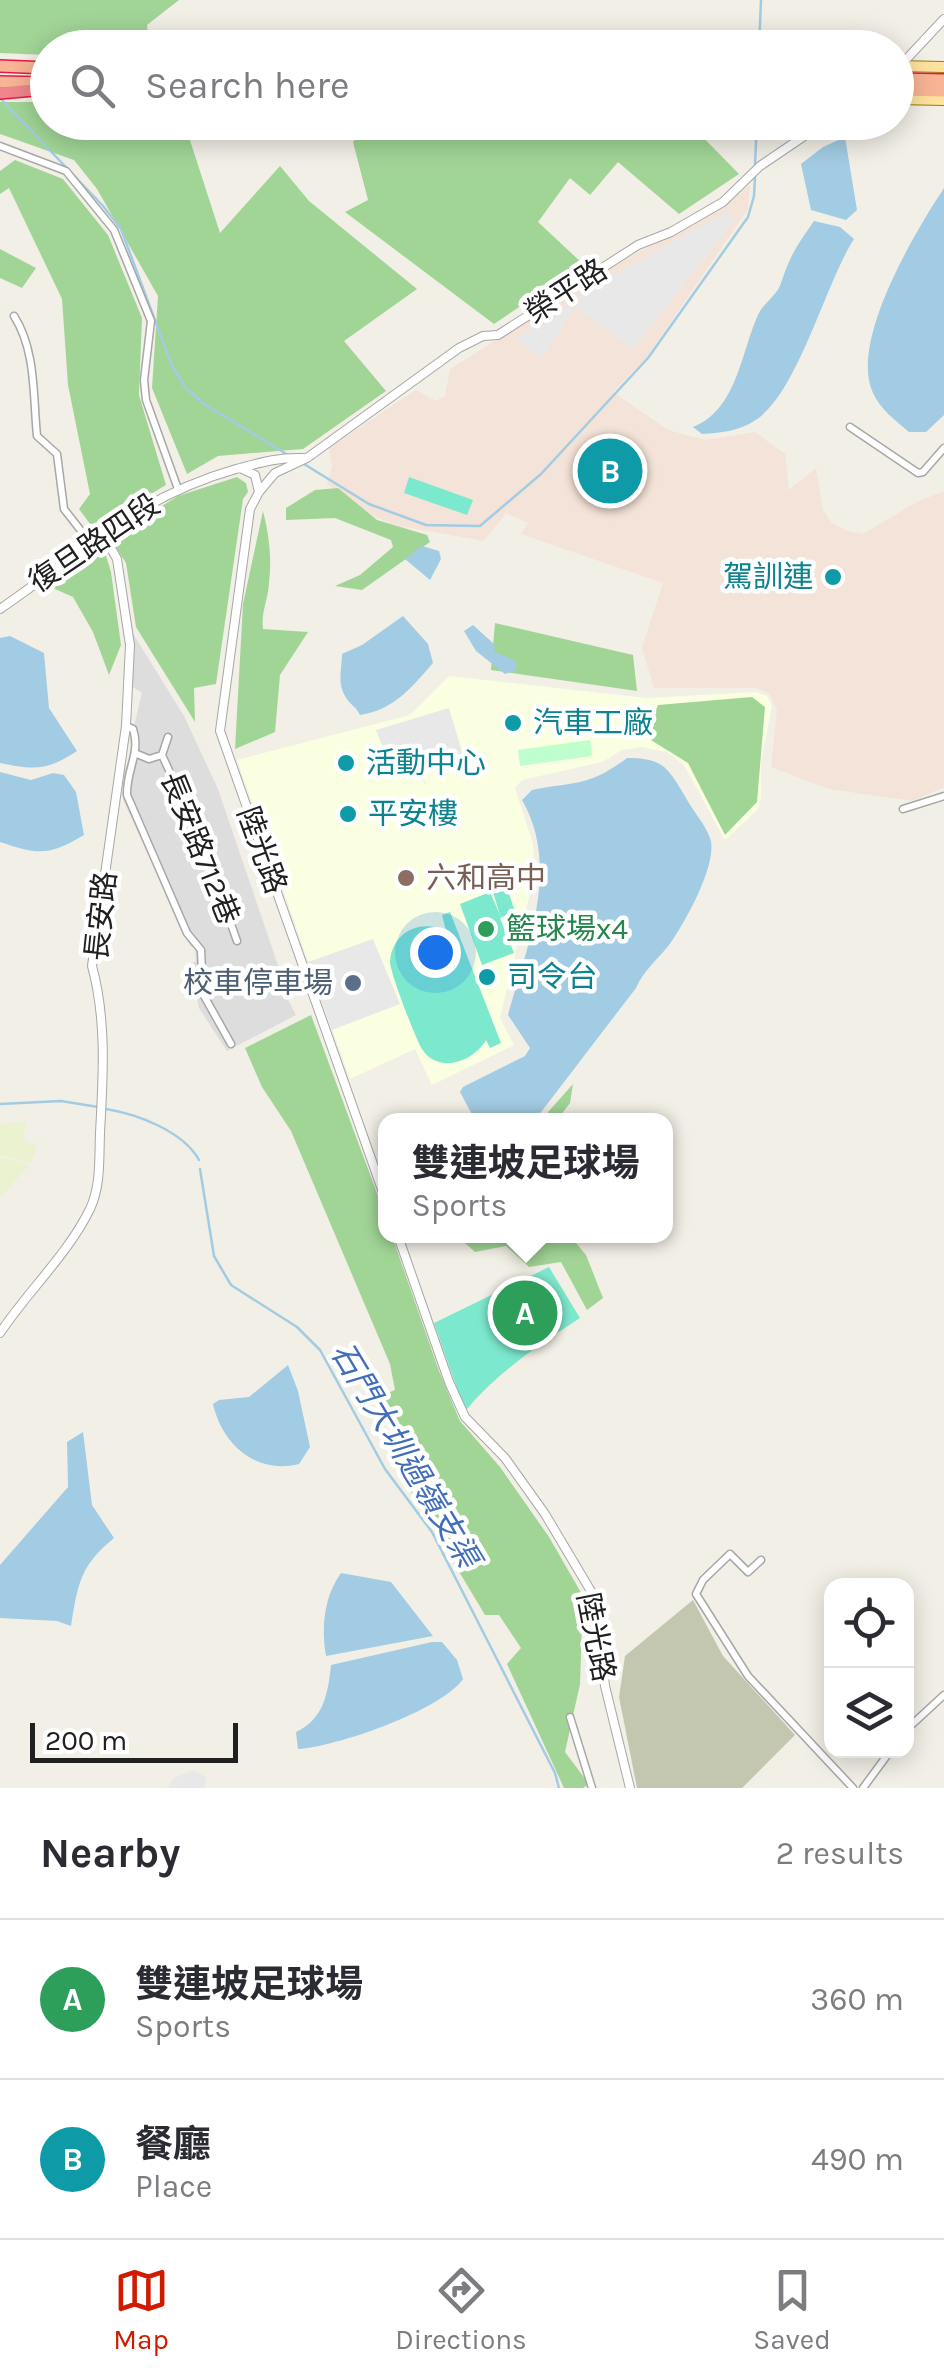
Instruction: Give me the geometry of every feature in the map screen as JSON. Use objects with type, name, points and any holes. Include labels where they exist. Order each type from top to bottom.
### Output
[{"type":"highway","points":[[0,70],[30,71]]},
{"type":"highway","points":[[914,74],[944,80]]},
{"type":"highway","points":[[0,88],[30,87]]},
{"type":"highway","points":[[914,90],[944,91]]},
{"type":"main road","points":[[914,69],[944,67]]},
{"type":"main road","points":[[914,99],[944,100]]},
{"type":"street","points":[[914,52],[944,19]]},
{"type":"street","name":"榮平路","points":[[259,492],[275,474],[307,458],[459,348],[484,336],[498,335],[638,246],[722,202],[757,169],[799,140]]},
{"type":"street","points":[[0,146],[66,171],[114,230],[151,321],[144,380],[146,400],[178,489]]},
{"type":"street","points":[[14,316],[24,332],[28,351],[38,436],[57,454],[64,509],[89,542]]},
{"type":"street","points":[[850,426],[918,473],[944,448]]},
{"type":"street","name":"復旦路四段","points":[[0,609],[89,542],[178,489],[252,462],[307,458]]},
{"type":"street","points":[[240,468],[255,474],[259,492]]},
{"type":"street","name":"陸光路","points":[[259,492],[250,509],[220,731],[378,1178]]},
{"type":"street","name":"長安路","points":[[0,1333],[70,1241],[90,1208],[98,1184],[104,1101],[102,1002],[92,966],[126,726],[130,645],[117,559],[103,534]]},
{"type":"street","points":[[126,726],[133,729],[137,754]]},
{"type":"street","points":[[137,754],[149,759],[162,755],[168,737]]},
{"type":"street","points":[[137,754],[131,760],[126,780],[127,795],[188,934],[200,950],[202,994],[232,1044]]},
{"type":"street","name":"長安路712巷","points":[[162,755],[203,845],[237,941]]},
{"type":"street","points":[[903,809],[944,796]]},
{"type":"street","name":"陸光路","points":[[400,1243],[464,1417],[505,1458],[594,1598],[605,1686],[630,1788]]},
{"type":"street","points":[[761,1560],[748,1572],[730,1554],[696,1594],[748,1676],[853,1788]]},
{"type":"street","points":[[914,1723],[944,1695]]},
{"type":"street","points":[[570,1717],[592,1788]]},
{"type":"street","points":[[863,1788],[885,1758]]},
{"type":"shaded area","points":[[750,185],[748,209],[646,358],[613,392],[668,430],[705,440],[755,432],[785,454],[789,490],[816,468],[823,510],[832,523],[848,531],[863,534],[944,491],[944,787],[913,801],[829,789],[771,767],[777,710],[769,693],[756,688],[654,688],[642,648],[663,583],[521,534],[528,523],[506,513],[484,541],[395,525],[369,514],[327,484],[332,466],[329,448],[416,390],[436,401],[445,396],[450,369],[628,258],[718,210]]},
{"type":"shaded area","points":[[727,212],[735,219],[633,349],[567,301]]},
{"type":"shaded area","points":[[567,306],[574,309],[543,357],[514,339]]},
{"type":"shaded area","points":[[132,632],[184,716],[218,789],[280,971],[274,973],[296,1015],[227,1051],[199,1008],[190,964],[196,961],[195,948],[190,946],[123,800],[124,772],[132,752],[131,739],[142,693],[131,686]]},
{"type":"shaded area","name":"六和高中","points":[[449,676],[646,698],[755,692],[767,696],[772,706],[761,761],[761,797],[758,809],[725,840],[684,765],[667,752],[642,747],[622,750],[602,762],[522,780],[515,788],[533,844],[535,872],[500,1018],[514,1045],[432,1085],[415,1049],[350,1079],[237,760],[410,715]]},
{"type":"shaded area","points":[[449,708],[463,755],[422,770],[416,769],[413,762],[391,769],[376,730]]},
{"type":"shaded area","name":"校車停車場","points":[[373,939],[400,1004],[332,1030],[308,962]]},
{"type":"shaded area","points":[[26,1121],[23,1139],[38,1147],[30,1163],[0,1155],[0,1124]]},
{"type":"shaded area","points":[[0,1157],[29,1165],[0,1197]]},
{"type":"shaded area","points":[[693,1600],[723,1656],[795,1735],[742,1788],[637,1788],[619,1697],[625,1656]]},
{"type":"shaded area","points":[[193,1770],[207,1778],[204,1788],[167,1788],[174,1778]]},
{"type":"green space","points":[[0,0],[179,0],[147,25],[147,30],[30,30],[30,54],[0,53]]},
{"type":"green space","points":[[0,102],[30,102],[30,140],[190,140],[220,233],[280,166],[309,201],[417,289],[344,341],[386,391],[303,449],[218,456],[187,474],[152,388],[158,296],[97,189],[74,160],[0,134]]},
{"type":"green space","points":[[706,140],[739,174],[679,214],[618,162],[590,195],[570,178],[538,222],[583,264],[494,324],[345,212],[368,200],[353,142]]},
{"type":"green space","points":[[15,160],[63,179],[108,235],[142,318],[139,395],[166,485],[93,528],[79,509],[90,494],[68,385],[62,299],[9,188],[0,194],[0,171]]},
{"type":"green space","points":[[0,249],[36,268],[22,288],[0,278]]},
{"type":"green space","points":[[237,477],[246,483],[248,492],[243,499],[216,684],[194,688],[195,722],[136,627],[126,563],[110,538],[178,496]]},
{"type":"green space","points":[[409,477],[473,500],[467,515],[404,493]]},
{"type":"green space","points":[[338,488],[377,520],[427,535],[430,542],[362,590],[335,586],[360,575],[393,547],[391,540],[335,518],[286,520],[286,508],[315,490]]},
{"type":"green space","points":[[263,511],[270,565],[263,629],[308,632],[280,675],[275,732],[235,749],[243,604]]},
{"type":"green space","points":[[103,546],[111,572],[121,645],[109,675],[93,632],[73,597],[48,586]]},
{"type":"green space","points":[[495,623],[633,655],[637,691],[491,670]]},
{"type":"green space","points":[[752,697],[765,707],[757,802],[725,835],[688,763],[646,737],[658,705]]},
{"type":"green space","points":[[590,740],[592,756],[520,766],[518,750]]},
{"type":"green space","name":"籃球場x4","points":[[507,887],[515,912],[500,918],[514,953],[482,965],[460,904],[490,892],[500,915],[493,892]]},
{"type":"green space","points":[[450,912],[501,1043],[490,1048],[486,1040],[465,1059],[447,1063],[437,1062],[422,1049],[390,962],[396,943],[409,930],[427,926],[446,931],[442,915]]},
{"type":"green space","points":[[311,1015],[378,1196],[378,1243],[394,1243],[460,1421],[500,1467],[549,1537],[583,1596],[580,1684],[565,1752],[589,1784],[583,1788],[564,1788],[507,1664],[521,1648],[499,1615],[485,1615],[406,1483],[407,1462],[377,1397],[395,1390],[390,1364],[291,1131],[262,1087],[245,1048]]},
{"type":"green space","points":[[573,1084],[570,1103],[562,1113],[547,1113]]},
{"type":"green space","points":[[465,1243],[576,1243],[586,1255],[603,1298],[587,1310],[561,1262],[529,1267],[506,1246],[475,1252]]},
{"type":"green space","points":[[549,1267],[580,1318],[533,1349],[465,1411],[434,1323]]},
{"type":"water","points":[[845,140],[857,210],[846,220],[811,210],[801,164],[823,147]]},
{"type":"water","points":[[944,188],[944,415],[926,432],[909,432],[873,393],[868,371],[870,346],[877,317],[902,259]]},
{"type":"water","points":[[814,221],[840,227],[854,239],[797,364],[769,408],[754,421],[736,429],[702,434],[693,427],[708,419],[728,394],[758,315],[779,288],[794,251]]},
{"type":"water","points":[[422,546],[439,551],[441,559],[430,580],[405,559]]},
{"type":"water","points":[[403,616],[428,644],[433,663],[393,703],[360,715],[343,691],[342,654]]},
{"type":"water","points":[[473,625],[494,644],[495,652],[516,661],[516,670],[505,674],[476,651],[464,631]]},
{"type":"water","points":[[10,636],[44,653],[49,708],[77,751],[48,765],[31,768],[0,763],[0,638]]},
{"type":"water","points":[[627,758],[649,760],[664,767],[674,779],[710,838],[710,862],[699,893],[669,945],[540,1113],[471,1113],[460,1092],[463,1087],[525,1056],[530,1048],[508,1015],[531,934],[540,879],[539,852],[522,800],[532,790],[572,784]]},
{"type":"water","points":[[0,772],[31,780],[53,773],[64,775],[76,792],[84,835],[43,851],[0,842]]},
{"type":"water","points":[[288,1365],[310,1447],[299,1464],[269,1465],[243,1453],[233,1443],[213,1404],[249,1397]]},
{"type":"water","points":[[83,1432],[92,1505],[114,1538],[82,1576],[71,1626],[57,1621],[0,1618],[0,1565],[68,1487],[67,1442]]},
{"type":"water","points":[[341,1573],[391,1582],[433,1636],[326,1656],[325,1613]]},
{"type":"water","points":[[442,1642],[457,1660],[463,1679],[451,1691],[387,1725],[337,1742],[298,1749],[296,1732],[319,1712],[331,1665]]},
{"type":"waterway","points":[[760,30],[761,0]]},
{"type":"waterway","points":[[1,99],[30,129]]},
{"type":"waterway","points":[[40,140],[121,229],[172,366],[185,387],[204,404],[288,455]]},
{"type":"waterway","points":[[755,164],[756,140]]},
{"type":"waterway","points":[[304,464],[369,504],[426,525],[480,526],[541,474],[648,358],[748,217],[755,177]]},
{"type":"waterway","name":"石門大圳過嶺支渠","points":[[0,1104],[61,1101],[98,1107]]},
{"type":"waterway","name":"石門大圳過嶺支渠","points":[[106,1109],[171,1132],[199,1160]]},
{"type":"waterway","name":"石門大圳過嶺支渠","points":[[200,1169],[214,1256],[231,1285],[297,1327],[320,1350],[385,1469],[432,1532],[555,1773],[559,1788]]},
{"type":"place","name":"餐廳","points":[[610,471]]},
{"type":"place","name":"駕訓連","points":[[833,577]]},
{"type":"place","name":"汽車工廠","points":[[513,723]]},
{"type":"place","name":"活動中心","points":[[346,763]]},
{"type":"place","name":"平安樓","points":[[348,814]]},
{"type":"place","name":"六和高中","points":[[406,878]]},
{"type":"place","name":"籃球場x4","points":[[486,929]]},
{"type":"place","name":"司令台","points":[[487,977]]},
{"type":"place","name":"校車停車場","points":[[353,983]]},
{"type":"place","name":"雙連坡足球場","points":[[525,1313]]}]
